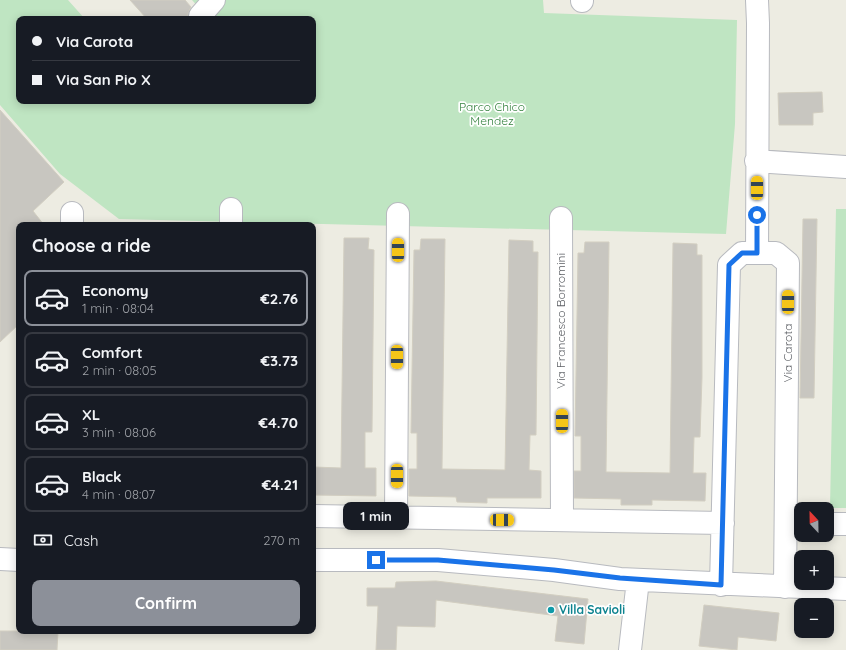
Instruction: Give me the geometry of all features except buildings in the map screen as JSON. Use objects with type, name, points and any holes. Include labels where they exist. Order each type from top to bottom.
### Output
[{"type":"street","points":[[721,585],[729,265],[742,253],[757,253],[757,0]]},
{"type":"street","points":[[756,161],[846,167]]},
{"type":"street","points":[[396,518],[398,214]]},
{"type":"street","name":"Via Francesco Borromini","points":[[561,218],[562,520]]},
{"type":"street","name":"Via Carota","points":[[757,253],[776,253],[788,263],[794,523],[785,587]]},
{"type":"street","points":[[316,516],[723,523]]},
{"type":"street","points":[[834,524],[846,524]]},
{"type":"street","points":[[0,559],[16,560]]},
{"type":"street","points":[[316,560],[438,560],[554,570],[638,580],[721,585],[846,589]]},
{"type":"street","points":[[630,650],[638,580]]},
{"type":"green space","name":"Parco Chico Mendez","points":[[0,0],[68,0],[82,16],[16,16],[16,104],[316,104],[316,16],[206,16],[192,0],[543,0],[544,13],[737,20],[735,124],[726,234],[316,224],[316,222],[119,219],[60,174],[0,105]]},
{"type":"green space","points":[[836,209],[846,209],[846,508],[834,508],[834,502],[830,502]]},
{"type":"place","name":"Villa Savioli","points":[[551,610]]},
{"type":"route","points":[[376,560],[438,560],[554,570],[620,578],[721,585],[729,265],[742,253],[757,253],[757,215]]}]
